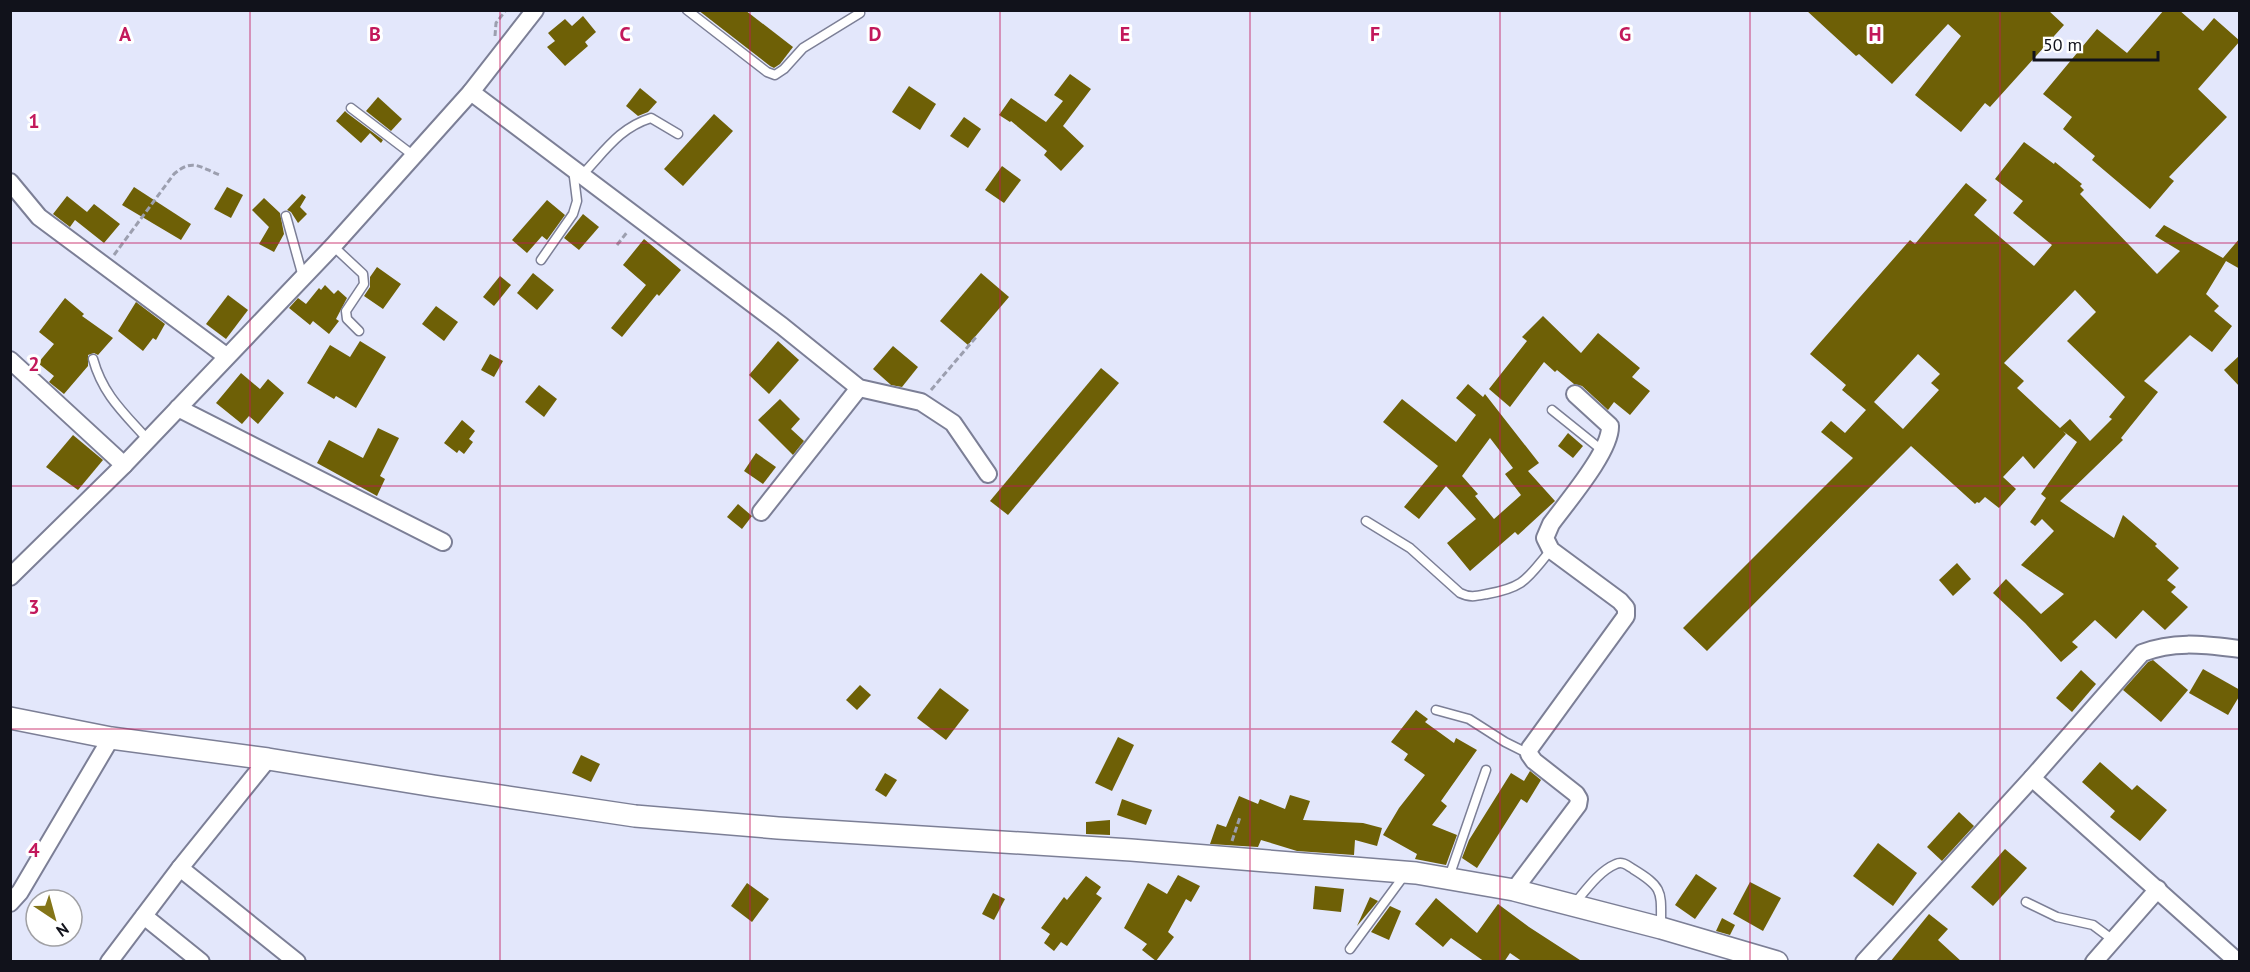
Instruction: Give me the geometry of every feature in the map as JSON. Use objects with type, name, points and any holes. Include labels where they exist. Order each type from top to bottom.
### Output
[{"type":"street","points":[[10,577],[124,465],[333,246],[471,92],[535,10]]},
{"type":"street","points":[[471,92],[782,326],[859,388],[921,402],[953,423],[988,474]]},
{"type":"street","points":[[10,182],[39,217],[226,356]]},
{"type":"street","points":[[10,360],[124,465]]},
{"type":"street","points":[[760,512],[859,388]]},
{"type":"street","points":[[1514,890],[1578,806],[1575,794],[1534,761],[1529,754],[1530,748],[1626,616],[1626,608],[1620,602],[1551,550],[1545,538],[1551,524],[1603,451],[1610,436],[1610,426],[1575,394]]},
{"type":"street","points":[[178,408],[443,542]]},
{"type":"street","points":[[1864,962],[2032,778],[2142,653],[2158,646],[2191,644],[2240,649]]},
{"type":"street","points":[[10,718],[111,738],[268,759],[635,816],[1406,872],[1514,890],[1661,928],[1777,962]]},
{"type":"street","points":[[10,903],[20,892],[111,738]]},
{"type":"street","points":[[109,962],[180,868],[268,759]]},
{"type":"street","points":[[2032,778],[2238,962]]},
{"type":"street","points":[[180,868],[297,962]]},
{"type":"street","points":[[2094,962],[2158,889]]},
{"type":"street","points":[[144,916],[201,962]]},
{"type":"lane","points":[[687,10],[767,72],[775,75],[784,69],[802,48],[860,13]]},
{"type":"lane","points":[[351,108],[414,156]]},
{"type":"lane","points":[[541,260],[573,214],[577,201],[578,172],[626,129],[638,122],[651,118],[678,134]]},
{"type":"lane","points":[[286,216],[303,277]]},
{"type":"lane","points":[[333,246],[363,274],[364,284],[346,311],[347,319],[359,331]]},
{"type":"lane","points":[[93,359],[98,378],[110,398],[148,440]]},
{"type":"lane","points":[[1552,410],[1603,451]]},
{"type":"lane","points":[[1366,521],[1410,548],[1460,593],[1469,597],[1515,587],[1523,582],[1551,550]]},
{"type":"lane","points":[[1436,710],[1469,719],[1529,754]]},
{"type":"lane","points":[[1448,879],[1485,770]]},
{"type":"lane","points":[[1573,906],[1607,869],[1617,863],[1624,863],[1650,879],[1658,887],[1661,897],[1661,928]]},
{"type":"lane","points":[[1350,949],[1406,872]]},
{"type":"lane","points":[[2026,902],[2057,917],[2093,925],[2113,940]]},
{"type":"path","points":[[106,265],[174,174],[184,166],[191,164],[220,175]]},
{"type":"path","points":[[921,402],[977,336]]},
{"type":"path","points":[[1226,858],[1240,817]]},
{"type":"building","points":[[698,10],[745,10],[793,47],[774,68]]},
{"type":"building","points":[[1806,10],[2048,10],[2064,25],[1990,107],[1985,103],[1961,132],[1915,95],[1961,36],[1948,24],[1892,84],[1859,54],[1856,56]]},
{"type":"building","points":[[2164,10],[2179,10],[2203,31],[2214,18],[2240,41],[2198,89],[2227,117],[2169,177],[2174,181],[2150,209],[2092,160],[2095,156],[2063,129],[2072,117],[2043,94],[2097,29],[2127,53]]},
{"type":"building","points":[[583,16],[596,32],[585,42],[588,46],[565,66],[547,47],[555,41],[548,33],[565,19],[572,26]]},
{"type":"building","points":[[1070,74],[1091,89],[1063,126],[1084,146],[1061,171],[1044,155],[1047,151],[1011,121],[999,115],[1011,98],[1046,122],[1063,101],[1054,95]]},
{"type":"building","points":[[909,86],[936,104],[920,130],[892,112]]},
{"type":"building","points":[[640,88],[657,102],[648,112],[638,116],[626,106]]},
{"type":"building","points":[[378,97],[402,119],[391,131],[366,111]]},
{"type":"building","points":[[345,111],[383,140],[381,143],[370,133],[361,143],[336,121]]},
{"type":"building","points":[[714,114],[733,131],[683,186],[664,169]]},
{"type":"building","points":[[964,117],[981,129],[968,148],[950,136]]},
{"type":"building","points":[[2024,142],[2054,164],[2055,162],[2082,184],[2080,186],[2084,190],[2080,194],[2157,274],[2180,251],[2155,236],[2164,225],[2223,258],[2240,238],[2240,269],[2226,261],[2206,294],[2219,306],[2214,311],[2232,326],[2212,352],[2190,335],[2144,381],[2158,392],[2121,438],[2123,440],[2060,501],[2114,538],[2123,515],[2157,544],[2155,546],[2179,568],[2167,580],[2176,587],[2171,592],[2188,607],[2165,630],[2143,610],[2116,639],[2095,620],[2072,642],[2078,647],[2061,662],[1993,593],[2006,579],[2041,614],[2064,594],[2021,565],[2054,531],[2042,519],[2035,526],[2030,522],[2046,498],[2041,494],[2077,442],[2063,431],[2066,434],[2034,469],[2023,456],[2003,477],[2016,489],[1999,508],[1985,497],[1975,504],[1911,446],[1707,651],[1683,628],[1853,458],[1821,432],[1831,421],[1845,433],[1866,410],[1842,390],[1846,385],[1810,354],[1910,240],[1915,244],[1966,183],[1987,200],[1974,215],[2034,266],[2052,245],[2013,213],[2023,201],[1995,179]],"holes":[[[2075,290],[2096,312],[2067,341],[2125,397],[2109,417],[2112,419],[2090,441],[2070,419],[2060,428],[2017,388],[2024,381],[2004,363]],[[1918,354],[1940,374],[1931,383],[1939,390],[1903,429],[1874,402]]]},
{"type":"building","points":[[1002,166],[1021,180],[1004,203],[985,190]]},
{"type":"building","points":[[134,187],[191,224],[181,240],[122,205]]},
{"type":"building","points":[[227,187],[243,195],[231,218],[214,209]]},
{"type":"building","points":[[302,194],[306,197],[300,207],[307,214],[298,223],[287,210]]},
{"type":"building","points":[[67,196],[87,212],[94,204],[120,224],[104,243],[75,220],[70,227],[53,214]]},
{"type":"building","points":[[264,198],[280,213],[284,234],[274,252],[259,244],[269,227],[252,210]]},
{"type":"building","points":[[547,200],[565,215],[547,240],[542,236],[527,253],[512,240]]},
{"type":"building","points":[[583,214],[599,227],[579,250],[564,238]]},
{"type":"building","points":[[644,239],[681,270],[659,296],[657,294],[622,337],[611,328],[646,285],[623,265]]},
{"type":"building","points":[[377,267],[401,284],[383,309],[364,296],[370,287],[370,277]]},
{"type":"building","points":[[533,273],[554,290],[537,310],[517,293]]},
{"type":"building","points":[[981,273],[1009,297],[968,345],[940,321]]},
{"type":"building","points":[[500,276],[511,285],[494,306],[483,297]]},
{"type":"building","points":[[325,285],[334,294],[338,290],[347,298],[336,319],[339,321],[329,334],[313,321],[310,325],[289,308],[298,298],[306,304],[319,288],[321,290]]},
{"type":"building","points":[[228,295],[248,310],[226,339],[206,324]]},
{"type":"building","points":[[65,298],[84,314],[82,316],[113,338],[98,355],[94,353],[88,355],[88,366],[64,394],[49,382],[54,376],[38,363],[54,344],[39,332]]},
{"type":"building","points":[[136,302],[165,324],[156,340],[153,338],[143,351],[118,331]]},
{"type":"building","points":[[436,306],[458,322],[444,341],[422,324]]},
{"type":"building","points":[[1543,316],[1581,353],[1598,333],[1640,368],[1632,377],[1650,391],[1630,415],[1614,402],[1608,410],[1582,386],[1574,384],[1557,370],[1555,372],[1544,362],[1510,407],[1489,389],[1527,341],[1522,337]]},
{"type":"building","points":[[360,341],[386,357],[356,408],[336,396],[334,399],[307,383],[330,345],[350,357]]},
{"type":"building","points":[[778,341],[799,360],[769,394],[749,375]]},
{"type":"building","points":[[893,346],[918,367],[902,387],[891,385],[873,369]]},
{"type":"building","points":[[490,354],[503,361],[494,377],[481,370]]},
{"type":"building","points":[[2240,355],[2240,387],[2224,370]]},
{"type":"building","points":[[1101,368],[1119,383],[1008,515],[990,501]]},
{"type":"building","points":[[241,373],[260,389],[268,379],[284,393],[258,424],[249,416],[242,424],[216,403]]},
{"type":"building","points":[[1468,384],[1483,397],[1485,394],[1539,463],[1528,471],[1555,501],[1518,535],[1515,532],[1470,571],[1447,543],[1476,519],[1446,486],[1419,519],[1404,507],[1438,466],[1383,422],[1402,399],[1456,442],[1476,415],[1456,398]],"holes":[[[1490,438],[1513,468],[1505,474],[1521,495],[1494,519],[1475,496],[1478,494],[1462,476]]]},
{"type":"building","points":[[539,385],[557,399],[544,417],[525,402]]},
{"type":"building","points":[[780,399],[800,419],[791,429],[804,441],[793,455],[758,420]]},
{"type":"building","points":[[462,420],[475,431],[469,439],[473,442],[464,454],[459,450],[457,453],[444,443]]},
{"type":"building","points":[[378,428],[399,438],[380,476],[385,479],[377,496],[317,463],[329,440],[363,458]]},
{"type":"building","points":[[1568,433],[1583,446],[1573,458],[1558,446]]},
{"type":"building","points":[[73,435],[103,460],[78,490],[46,467]]},
{"type":"building","points":[[756,453],[776,467],[763,484],[744,471]]},
{"type":"building","points":[[738,504],[752,516],[742,529],[727,517]]},
{"type":"building","points":[[1957,563],[1971,579],[1953,596],[1939,580]]},
{"type":"building","points":[[2153,660],[2188,690],[2161,722],[2123,690],[2148,662]]},
{"type":"building","points":[[2203,669],[2240,690],[2240,695],[2228,715],[2189,693]]},
{"type":"building","points":[[2081,670],[2096,684],[2072,712],[2056,698]]},
{"type":"building","points":[[860,685],[871,695],[857,710],[846,700]]},
{"type":"building","points":[[940,688],[969,710],[946,740],[917,718]]},
{"type":"building","points":[[1416,710],[1428,719],[1425,722],[1454,743],[1456,738],[1477,750],[1441,801],[1447,806],[1432,825],[1457,835],[1446,865],[1415,859],[1417,854],[1383,835],[1399,808],[1425,775],[1404,760],[1408,754],[1391,742]]},
{"type":"building","points":[[1118,737],[1134,745],[1112,791],[1095,783]]},
{"type":"building","points":[[581,755],[600,764],[591,782],[572,773]]},
{"type":"building","points":[[2100,762],[2132,790],[2137,785],[2167,810],[2140,841],[2110,817],[2115,811],[2082,782]]},
{"type":"building","points":[[1530,771],[1541,780],[1527,803],[1521,799],[1477,868],[1462,858],[1469,840],[1511,773],[1524,781]]},
{"type":"building","points":[[885,773],[897,780],[886,797],[875,790]]},
{"type":"building","points":[[1290,795],[1310,801],[1303,820],[1363,823],[1382,828],[1377,846],[1355,840],[1354,855],[1297,851],[1261,840],[1258,847],[1210,844],[1217,824],[1226,827],[1239,796],[1258,804],[1260,799],[1285,809]]},
{"type":"building","points":[[1122,799],[1152,810],[1146,825],[1117,815]]},
{"type":"building","points":[[1959,812],[1974,826],[1942,861],[1927,847]]},
{"type":"building","points":[[1110,820],[1110,835],[1086,834],[1086,822]]},
{"type":"building","points":[[1878,843],[1917,873],[1893,906],[1853,876]]},
{"type":"building","points":[[2005,849],[2027,868],[1993,906],[1971,887]]},
{"type":"building","points":[[1696,874],[1717,888],[1695,919],[1675,905]]},
{"type":"building","points":[[1178,875],[1200,886],[1191,902],[1186,899],[1168,932],[1174,937],[1156,961],[1142,950],[1147,944],[1124,928],[1148,883],[1167,894]]},
{"type":"building","points":[[1086,876],[1101,887],[1096,894],[1102,898],[1067,946],[1061,942],[1054,951],[1044,943],[1050,934],[1041,928],[1064,897],[1067,900]]},
{"type":"building","points":[[1750,882],[1781,898],[1763,931],[1733,914]]},
{"type":"building","points":[[747,883],[769,899],[752,922],[731,906]]},
{"type":"building","points":[[1315,886],[1344,889],[1341,912],[1313,909]]},
{"type":"building","points":[[993,893],[1005,899],[994,920],[982,914]]},
{"type":"building","points":[[1370,897],[1378,901],[1357,926],[1366,906]]},
{"type":"building","points":[[1436,898],[1477,933],[1498,904],[1583,962],[1523,962],[1510,953],[1504,962],[1485,962],[1451,938],[1443,947],[1415,924]]},
{"type":"building","points":[[1390,906],[1401,911],[1389,940],[1371,932]]},
{"type":"building","points":[[1929,914],[1948,929],[1938,940],[1962,962],[1890,962]]},
{"type":"building","points":[[1722,918],[1735,925],[1730,935],[1716,931]]}]
